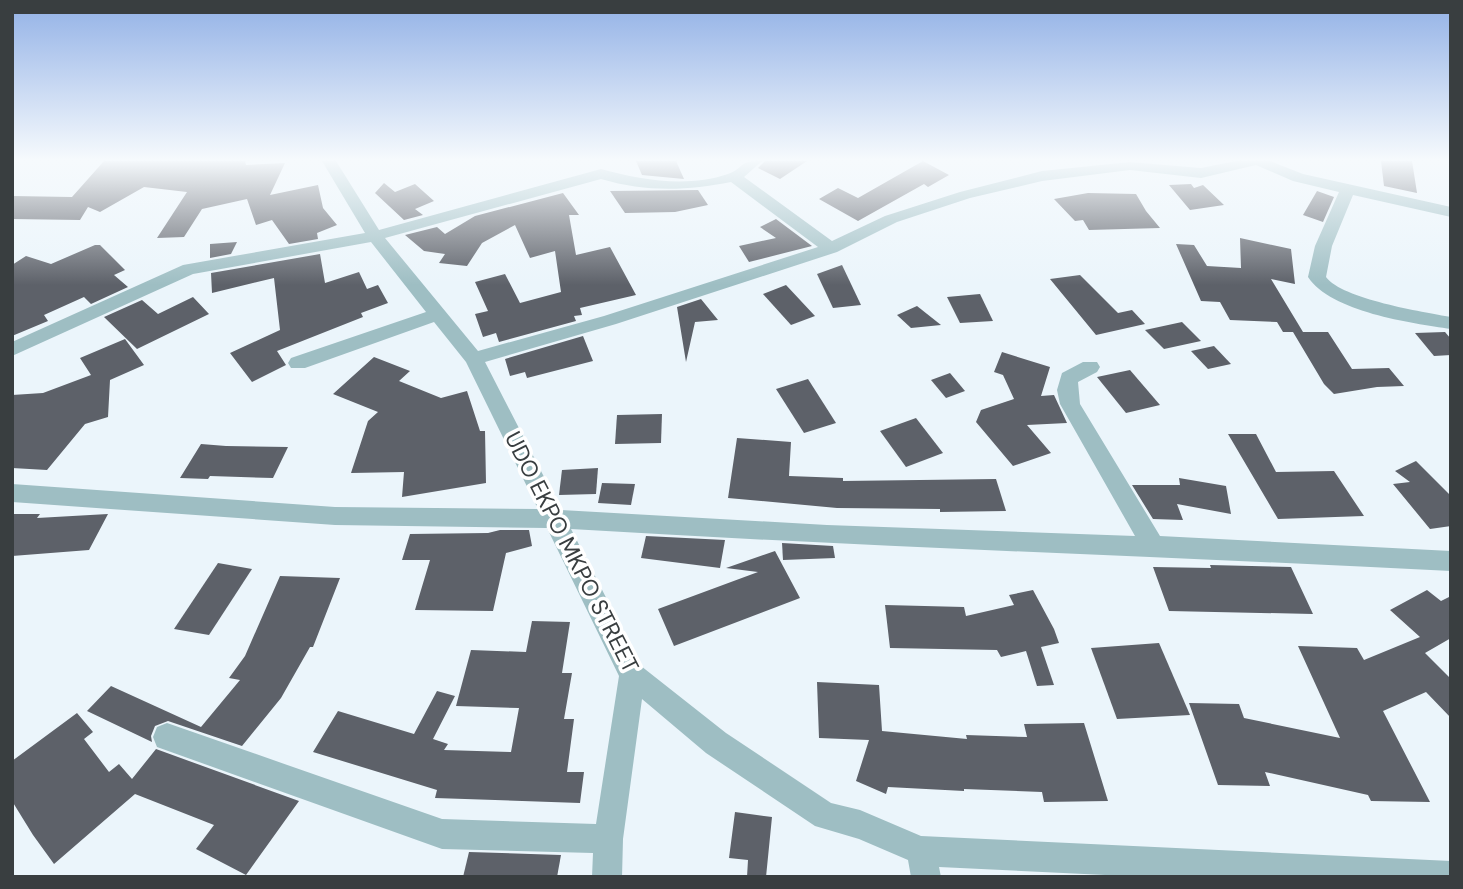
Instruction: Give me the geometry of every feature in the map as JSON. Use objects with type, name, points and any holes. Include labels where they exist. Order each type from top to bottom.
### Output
[{"type":"street","name":"UDO EKPO MKPO STREET","points":[[354,202],[375,236],[474,359],[632,675],[716,743],[825,816],[860,825],[923,864],[1451,876]]},
{"type":"street","points":[[12,350],[188,270],[375,236],[485,202]]},
{"type":"street","points":[[769,202],[831,248]]},
{"type":"street","points":[[474,359],[610,320],[831,248],[891,219],[942,202]]},
{"type":"street","points":[[1342,202],[1325,242],[1317,278],[1321,285],[1333,292],[1411,317],[1451,323]]},
{"type":"street","points":[[1404,202],[1451,212]]},
{"type":"street","points":[[298,363],[438,314]]},
{"type":"street","points":[[1090,368],[1069,378],[1067,390],[1070,404],[1153,546]]},
{"type":"street","points":[[12,494],[334,516],[553,519],[827,535],[1153,546],[1451,561]]},
{"type":"street","points":[[607,877],[608,838],[632,675]]},
{"type":"street","points":[[167,737],[442,834],[608,838]]},
{"type":"building","points":[[12,202],[117,202],[100,212],[88,207],[80,220],[12,219]]},
{"type":"building","points":[[180,202],[231,202],[202,209],[184,237],[157,238]]},
{"type":"building","points":[[248,202],[322,202],[337,225],[317,233],[318,239],[289,244],[272,220],[256,225]]},
{"type":"building","points":[[385,202],[430,202],[415,209],[423,215],[404,220]]},
{"type":"building","points":[[527,202],[570,202],[579,215],[569,215],[576,255],[610,247],[636,295],[580,308],[582,315],[574,316],[576,321],[499,342],[496,333],[483,337],[475,314],[488,311],[475,282],[505,274],[520,303],[561,292],[555,251],[530,258],[515,225],[482,243],[467,266],[439,263],[445,254],[424,251],[405,235],[437,227],[445,234],[475,216]]},
{"type":"building","points":[[618,202],[706,202],[708,205],[675,212],[625,213]]},
{"type":"building","points":[[825,202],[891,202],[858,221]]},
{"type":"building","points":[[1057,202],[1141,202],[1160,228],[1089,230],[1083,220],[1075,221]]},
{"type":"building","points":[[1184,202],[1221,202],[1224,205],[1190,210]]},
{"type":"building","points":[[1310,202],[1332,202],[1323,222],[1303,215]]},
{"type":"building","points":[[776,219],[812,246],[749,262],[739,246],[776,238],[760,227]]},
{"type":"building","points":[[1240,238],[1291,249],[1295,284],[1271,279],[1303,332],[1328,332],[1352,369],[1389,368],[1404,386],[1334,394],[1324,384],[1293,332],[1283,332],[1277,322],[1230,320],[1220,302],[1201,301],[1176,244],[1194,245],[1207,266],[1241,268]]},
{"type":"building","points":[[237,242],[231,254],[210,258],[210,244]]},
{"type":"building","points":[[100,245],[125,270],[114,275],[128,287],[91,304],[84,297],[44,315],[48,321],[12,336],[12,265],[26,256],[51,264]]},
{"type":"building","points":[[320,254],[325,283],[359,272],[367,289],[378,285],[388,303],[361,313],[363,317],[277,351],[286,365],[252,382],[230,353],[280,330],[274,278],[212,293],[211,273]]},
{"type":"building","points":[[842,265],[861,305],[833,308],[817,274]]},
{"type":"building","points":[[1080,275],[1118,313],[1132,310],[1145,324],[1096,335],[1050,279]]},
{"type":"building","points":[[786,285],[815,316],[791,325],[763,294]]},
{"type":"building","points":[[980,294],[993,321],[960,323],[947,297]]},
{"type":"building","points":[[193,297],[209,314],[137,349],[104,317],[142,300],[158,314]]},
{"type":"building","points":[[701,299],[718,320],[695,322],[686,362],[677,307]]},
{"type":"building","points":[[917,306],[941,325],[911,328],[897,315]]},
{"type":"building","points":[[1182,322],[1201,341],[1164,349],[1145,330]]},
{"type":"building","points":[[1445,332],[1451,339],[1451,355],[1434,356],[1415,333]]},
{"type":"building","points":[[583,336],[593,361],[527,378],[525,372],[510,376],[505,359]]},
{"type":"building","points":[[125,339],[144,365],[110,380],[108,417],[85,424],[47,470],[12,468],[12,395],[43,393],[91,375],[80,358]]},
{"type":"building","points":[[1214,346],[1231,364],[1208,369],[1191,351]]},
{"type":"building","points":[[1002,352],[1050,367],[1041,396],[1054,395],[1067,423],[1027,425],[1051,453],[1013,466],[976,422],[981,410],[1014,399],[1003,375],[994,372]]},
{"type":"building","points":[[374,357],[410,371],[399,381],[441,398],[467,391],[480,431],[485,431],[486,483],[402,497],[404,472],[351,473],[368,421],[378,412],[333,394]]},
{"type":"building","points":[[1130,370],[1160,405],[1126,413],[1097,377]]},
{"type":"building","points":[[950,373],[965,391],[946,398],[931,380]]},
{"type":"building","points":[[808,379],[836,423],[804,433],[776,389]]},
{"type":"building","points":[[662,414],[661,443],[615,444],[617,415]]},
{"type":"building","points":[[916,418],[943,453],[906,467],[880,431]]},
{"type":"building","points":[[1228,434],[1256,434],[1276,472],[1334,471],[1364,516],[1278,519]]},
{"type":"building","points":[[737,438],[791,442],[789,476],[843,478],[843,481],[996,479],[1006,511],[940,512],[940,509],[837,508],[728,498]]},
{"type":"building","points":[[201,444],[288,447],[273,478],[180,478]]},
{"type":"building","points":[[1416,461],[1451,496],[1451,526],[1430,529],[1393,484],[1410,482],[1395,471]]},
{"type":"building","points":[[598,468],[596,494],[559,495],[562,470]]},
{"type":"building","points":[[1179,478],[1226,486],[1231,514],[1177,504],[1183,520],[1153,519],[1132,485],[1180,485]]},
{"type":"building","points":[[602,483],[635,484],[631,505],[598,503]]},
{"type":"building","points":[[12,514],[40,514],[37,518],[108,514],[89,550],[12,556]]},
{"type":"building","points":[[500,530],[529,530],[532,546],[506,553],[493,611],[415,610],[430,560],[402,560],[410,534],[488,533]]},
{"type":"building","points":[[646,536],[725,540],[720,568],[641,558]]},
{"type":"building","points":[[782,543],[833,546],[835,558],[783,560]]},
{"type":"building","points":[[775,551],[800,598],[674,646],[658,609],[758,572],[726,568]]},
{"type":"building","points":[[218,563],[252,569],[209,635],[174,629]]},
{"type":"building","points":[[1210,565],[1291,567],[1313,614],[1169,611],[1153,567],[1211,568]]},
{"type":"building","points":[[280,576],[340,578],[313,647],[310,647],[281,698],[242,746],[168,721],[155,726],[152,742],[87,711],[111,686],[201,727],[240,680],[229,678],[245,656]]},
{"type":"building","points":[[1033,590],[1059,643],[1041,647],[1054,685],[1037,686],[1026,651],[1001,657],[997,650],[890,648],[885,605],[964,607],[966,616],[1014,605],[1009,595]]},
{"type":"building","points":[[1427,590],[1441,601],[1451,596],[1451,638],[1425,653],[1451,679],[1451,718],[1426,692],[1383,711],[1430,802],[1371,801],[1368,795],[1265,772],[1270,786],[1218,785],[1189,703],[1239,704],[1244,718],[1340,738],[1298,646],[1357,648],[1364,660],[1420,637],[1390,610]]},
{"type":"building","points":[[532,621],[570,622],[562,673],[572,673],[564,719],[574,719],[567,772],[584,772],[580,803],[435,798],[437,790],[313,752],[338,711],[414,734],[437,691],[455,696],[433,739],[448,744],[444,750],[511,752],[519,708],[456,706],[471,650],[526,652]]},
{"type":"building","points":[[1159,643],[1190,715],[1117,719],[1091,648]]},
{"type":"building","points":[[817,682],[879,685],[882,731],[967,739],[966,735],[1027,737],[1024,724],[1084,723],[1108,801],[1044,802],[1042,792],[964,789],[888,787],[886,794],[856,781],[869,740],[819,738]]},
{"type":"building","points":[[77,713],[93,732],[84,739],[109,772],[119,764],[132,779],[156,749],[299,801],[246,875],[196,849],[214,825],[135,794],[54,864],[12,801],[12,761]]},
{"type":"building","points":[[735,812],[772,817],[766,877],[747,877],[748,860],[729,858]]},
{"type":"building","points":[[469,852],[561,855],[557,877],[463,877]]}]
